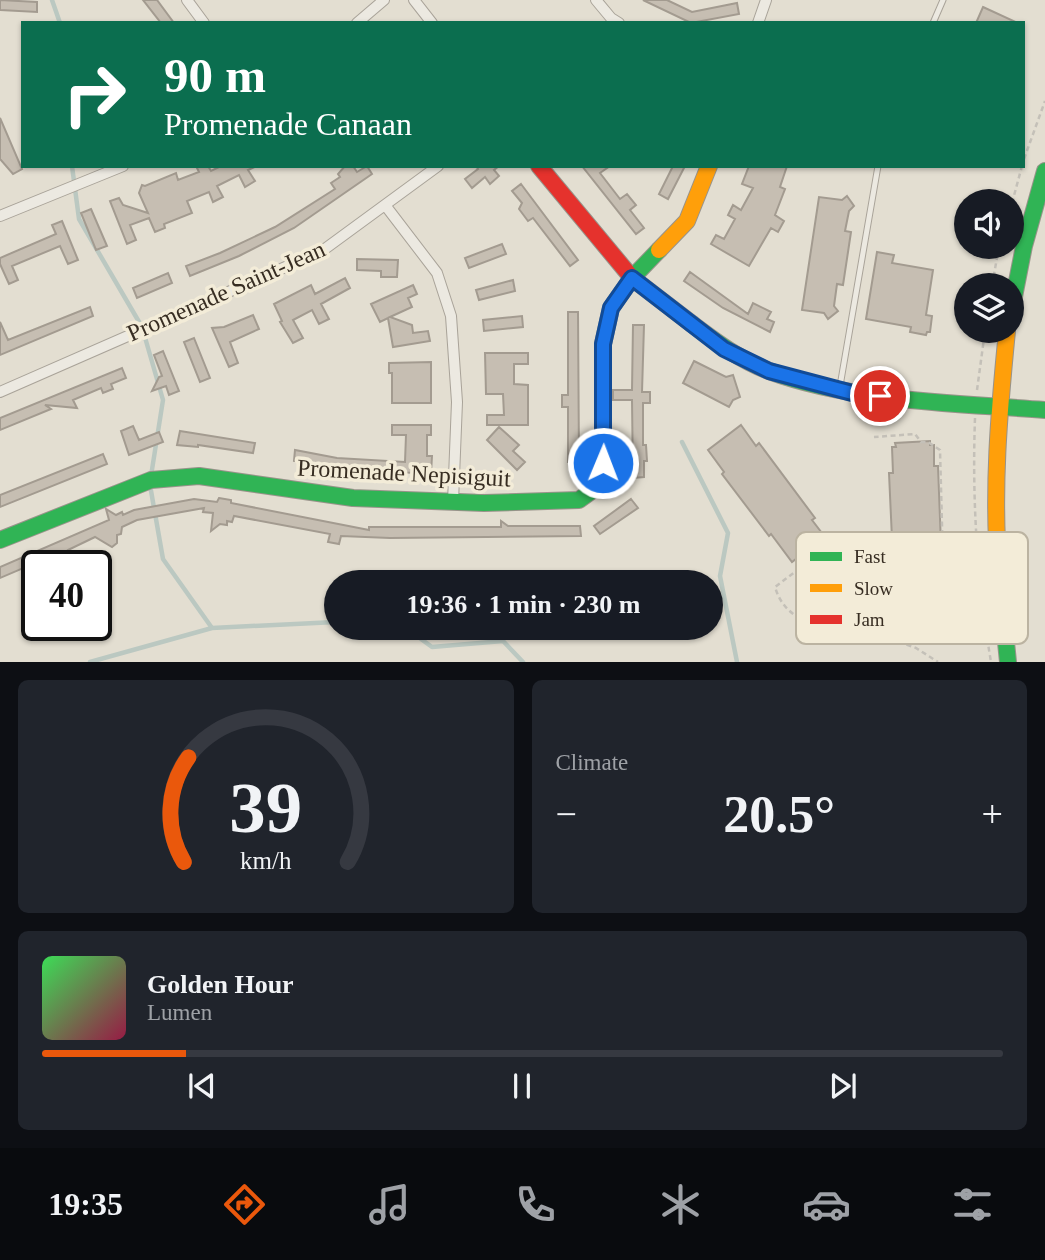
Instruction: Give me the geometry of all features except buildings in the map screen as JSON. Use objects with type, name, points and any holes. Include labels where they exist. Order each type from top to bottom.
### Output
[{"type":"street","points":[[187,0],[203,21]]},
{"type":"street","points":[[359,21],[384,0]]},
{"type":"street","points":[[414,0],[430,21]]},
{"type":"street","points":[[596,0],[616,21]]},
{"type":"street","points":[[759,21],[766,0]]},
{"type":"street","points":[[0,216],[118,168]]},
{"type":"street","name":"Promenade Saint-Jean","points":[[0,392],[322,251],[435,168]]},
{"type":"street","points":[[541,168],[632,278],[724,349],[769,371],[856,394],[1045,410]]},
{"type":"street","points":[[632,278],[687,221],[708,168]]},
{"type":"street","points":[[1019,273],[1045,171]]},
{"type":"street","points":[[385,205],[437,273],[451,316],[457,402],[453,502]]},
{"type":"street","name":"Promenade Nepisiguit","points":[[0,540],[151,480],[199,476],[353,498],[484,503],[579,500],[597,487],[603,463],[603,344],[611,308],[632,278]]},
{"type":"street","points":[[995,532],[999,407],[1006,343]]},
{"type":"street","points":[[1006,644],[1008,662]]},
{"type":"lane","points":[[934,21],[943,0]]},
{"type":"lane","points":[[839,389],[878,168]]},
{"type":"path","points":[[1025,156],[1045,101]]},
{"type":"path","points":[[1016,189],[1021,168]]},
{"type":"path","points":[[977,389],[983,343]]},
{"type":"path","points":[[975,420],[975,532]]},
{"type":"path","points":[[874,437],[915,434],[921,442],[928,442],[940,450],[942,532]]},
{"type":"path","points":[[796,571],[775,587],[782,605],[796,616]]},
{"type":"path","points":[[905,644],[938,662]]},
{"type":"path","points":[[988,644],[991,662]]},
{"type":"waterway","points":[[52,0],[59,21]]},
{"type":"waterway","points":[[72,168],[79,219],[142,327],[163,400],[151,476]]},
{"type":"waterway","points":[[682,442],[728,533],[720,576],[737,662]]},
{"type":"waterway","points":[[150,485],[163,559],[212,628]]},
{"type":"waterway","points":[[90,662],[212,628],[324,623]]},
{"type":"waterway","points":[[422,640],[432,647],[503,641],[523,662]]},
{"type":"traffic: fast","points":[[1019,273],[1045,171]]},
{"type":"traffic: fast","points":[[0,540],[151,480],[199,476],[353,498],[484,503],[579,500],[597,487],[603,463],[603,344],[611,308],[632,278],[659,250]]},
{"type":"traffic: fast","points":[[692,324],[748,362],[801,381],[905,400],[1045,410]]},
{"type":"traffic: fast","points":[[1006,644],[1008,662]]},
{"type":"traffic: slow","points":[[659,250],[687,221],[708,168]]},
{"type":"traffic: slow","points":[[997,532],[996,482],[1006,343]]},
{"type":"traffic: jam","points":[[541,168],[632,278],[692,324]]},
{"type":"route","points":[[603,463],[603,344],[611,308],[632,278],[724,349],[769,371],[856,394],[880,396]]}]
